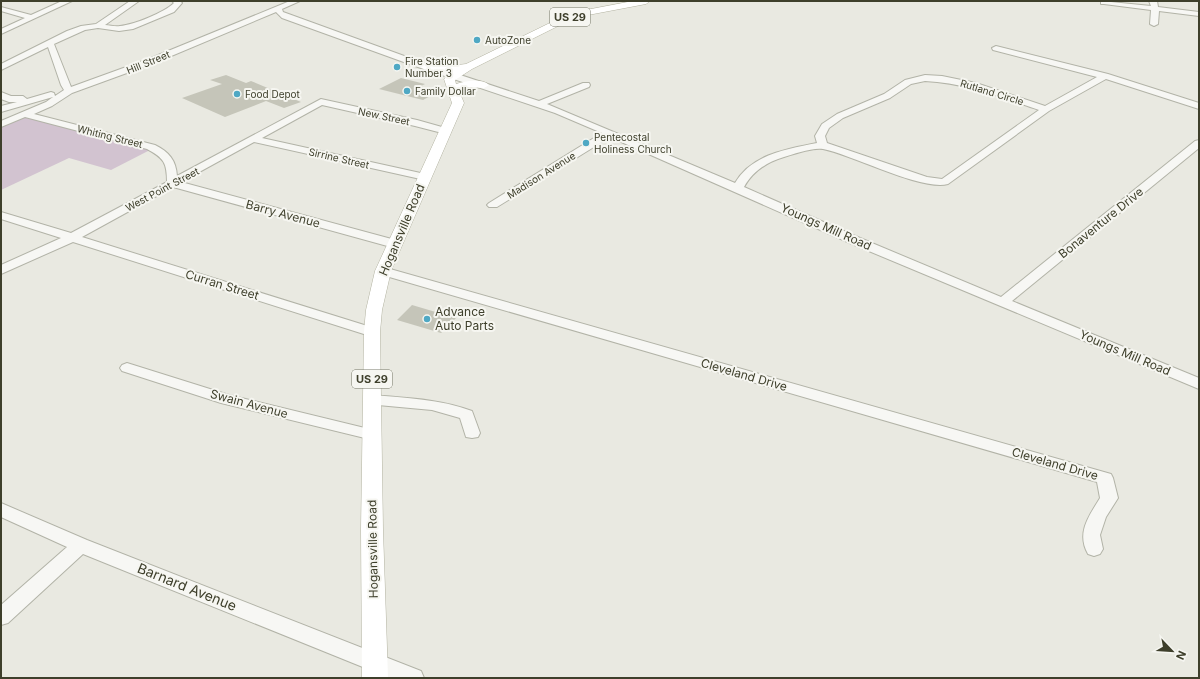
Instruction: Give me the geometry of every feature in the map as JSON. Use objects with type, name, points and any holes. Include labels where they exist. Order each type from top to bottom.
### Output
[{"type":"main road","name":"US 29","points":[[452,76],[572,16],[646,1]]},
{"type":"main road","points":[[424,66],[450,68],[468,67],[466,74],[469,81]]},
{"type":"main road","points":[[424,66],[432,76],[453,90],[466,84],[484,85]]},
{"type":"main road","name":"Hogansville Road","points":[[375,670],[372,530],[372,332],[375,304],[383,271],[458,103],[449,79],[452,76]]},
{"type":"street","points":[[1,32],[68,1]]},
{"type":"street","points":[[98,26],[135,1]]},
{"type":"street","points":[[1,68],[70,33],[84,28],[98,26],[119,29],[130,27],[171,10],[178,3],[176,1]]},
{"type":"street","name":"Hill Street","points":[[1,124],[55,101],[69,91],[128,70],[296,1]]},
{"type":"street","points":[[1104,2],[1154,5],[1199,14]]},
{"type":"street","points":[[1154,5],[1154,24]]},
{"type":"street","points":[[278,9],[280,13],[285,16],[452,76]]},
{"type":"street","points":[[1,10],[23,14],[31,18]]},
{"type":"street","points":[[36,99],[5,97],[3,109],[69,91],[65,85],[52,46],[48,44]]},
{"type":"street","points":[[996,48],[1105,76],[1199,106]]},
{"type":"street","name":"Youngs Mill Road","points":[[452,76],[484,85],[558,111],[738,188],[856,241],[1199,384]]},
{"type":"street","name":"Rutland Circle","points":[[1046,109],[973,85],[946,79],[925,78],[908,82],[888,96],[840,116],[825,126],[820,136],[822,145],[926,180],[944,182],[1046,109],[1105,76]]},
{"type":"street","points":[[538,104],[586,85]]},
{"type":"street","name":"New Street","points":[[321,102],[417,122],[446,131]]},
{"type":"street","name":"West Point Street","points":[[1,270],[71,238],[321,102]]},
{"type":"street","name":"Whiting Street","points":[[24,114],[151,147],[160,151],[168,157],[172,164],[172,183]]},
{"type":"street","name":"Madison Avenue","points":[[493,205],[609,133]]},
{"type":"street","name":"Sirrine Street","points":[[254,139],[425,178]]},
{"type":"street","name":"Bonaventure Drive","points":[[1003,302],[1199,143]]},
{"type":"street","points":[[738,188],[741,182],[757,166],[780,154],[822,145]]},
{"type":"street","name":"Barry Avenue","points":[[172,183],[395,244]]},
{"type":"street","name":"Curran Street","points":[[1,215],[372,332]]},
{"type":"street","name":"Cleveland Drive","points":[[383,271],[1105,478],[1109,498],[1098,516],[1091,535],[1094,549]]},
{"type":"street","name":"Swain Avenue","points":[[127,368],[226,398],[373,435]]},
{"type":"street","points":[[372,400],[438,406],[458,411],[467,415],[472,433]]},
{"type":"street","name":"Barnard Avenue","points":[[1,510],[375,670],[414,678]]},
{"type":"street","points":[[1,617],[81,545]]},
{"type":"shaded area","points":[[24,117],[150,150],[111,170],[69,158],[1,190],[1,127]]},
{"type":"building","name":"Food Depot","points":[[226,75],[246,83],[251,81],[301,102],[284,108],[266,101],[225,117],[182,98],[222,84],[210,80]]},
{"type":"building","name":"Family Dollar","points":[[401,78],[425,84],[417,88],[436,93],[423,100],[379,89]]},
{"type":"building","name":"Advance Auto Parts","points":[[412,305],[456,318],[441,333],[397,320]]},
{"type":"place","name":"AutoZone","points":[[477,40]]},
{"type":"place","name":"Fire Station Number 3","points":[[397,67]]},
{"type":"place","name":"Family Dollar","points":[[407,91]]},
{"type":"place","name":"Food Depot","points":[[237,94]]},
{"type":"place","name":"Pentecostal Holiness Church","points":[[586,143]]},
{"type":"place","name":"Advance Auto Parts","points":[[427,319]]}]
